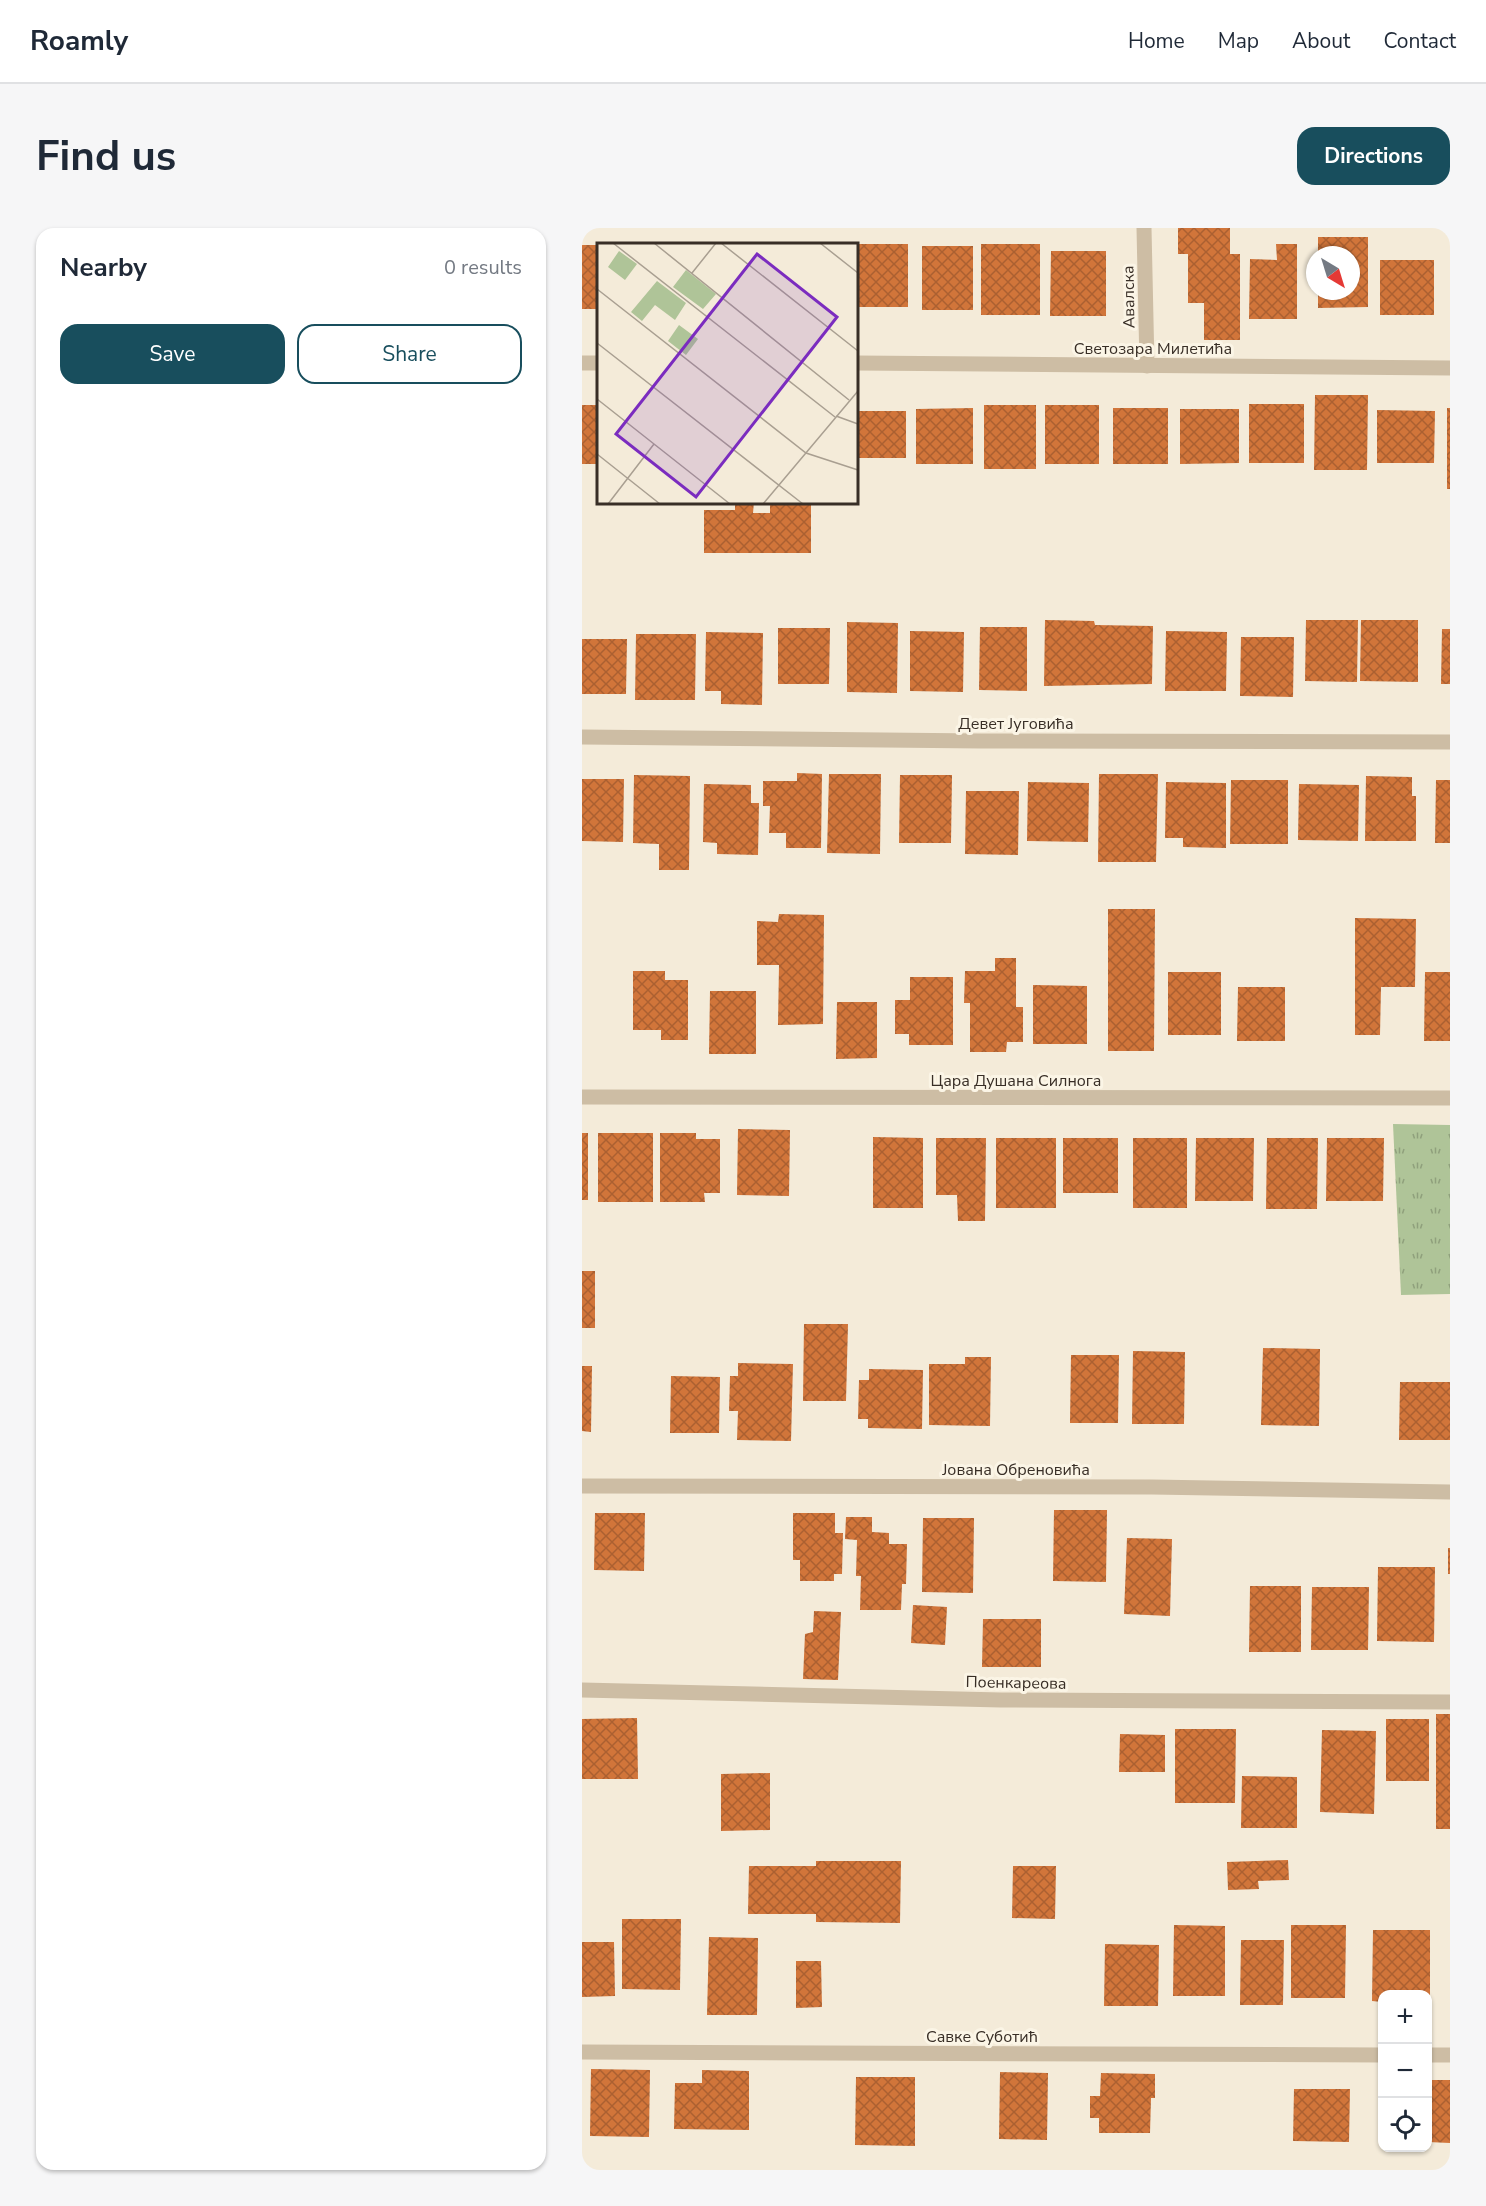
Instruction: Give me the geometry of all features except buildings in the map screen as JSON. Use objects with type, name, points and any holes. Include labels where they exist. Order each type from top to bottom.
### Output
[{"type":"street","name":"Авалска","points":[[1144,228],[1147,366]]},
{"type":"street","name":"Светозара Милетића","points":[[858,363],[1450,368]]},
{"type":"street","name":"Девет Југовића","points":[[582,737],[1450,742]]},
{"type":"street","name":"Цара Душана Силнога","points":[[582,1098],[1450,1098]]},
{"type":"street","name":"Јована Обреновића","points":[[582,1486],[1152,1487],[1450,1492]]},
{"type":"street","name":"Поенкареова","points":[[582,1690],[1001,1700],[1450,1702]]},
{"type":"street","name":"Савке Суботић","points":[[582,2052],[1378,2055]]},
{"type":"street","points":[[1432,2055],[1450,2055]]},
{"type":"green space","points":[[1393,1124],[1450,1125],[1450,1294],[1401,1295]]}]
